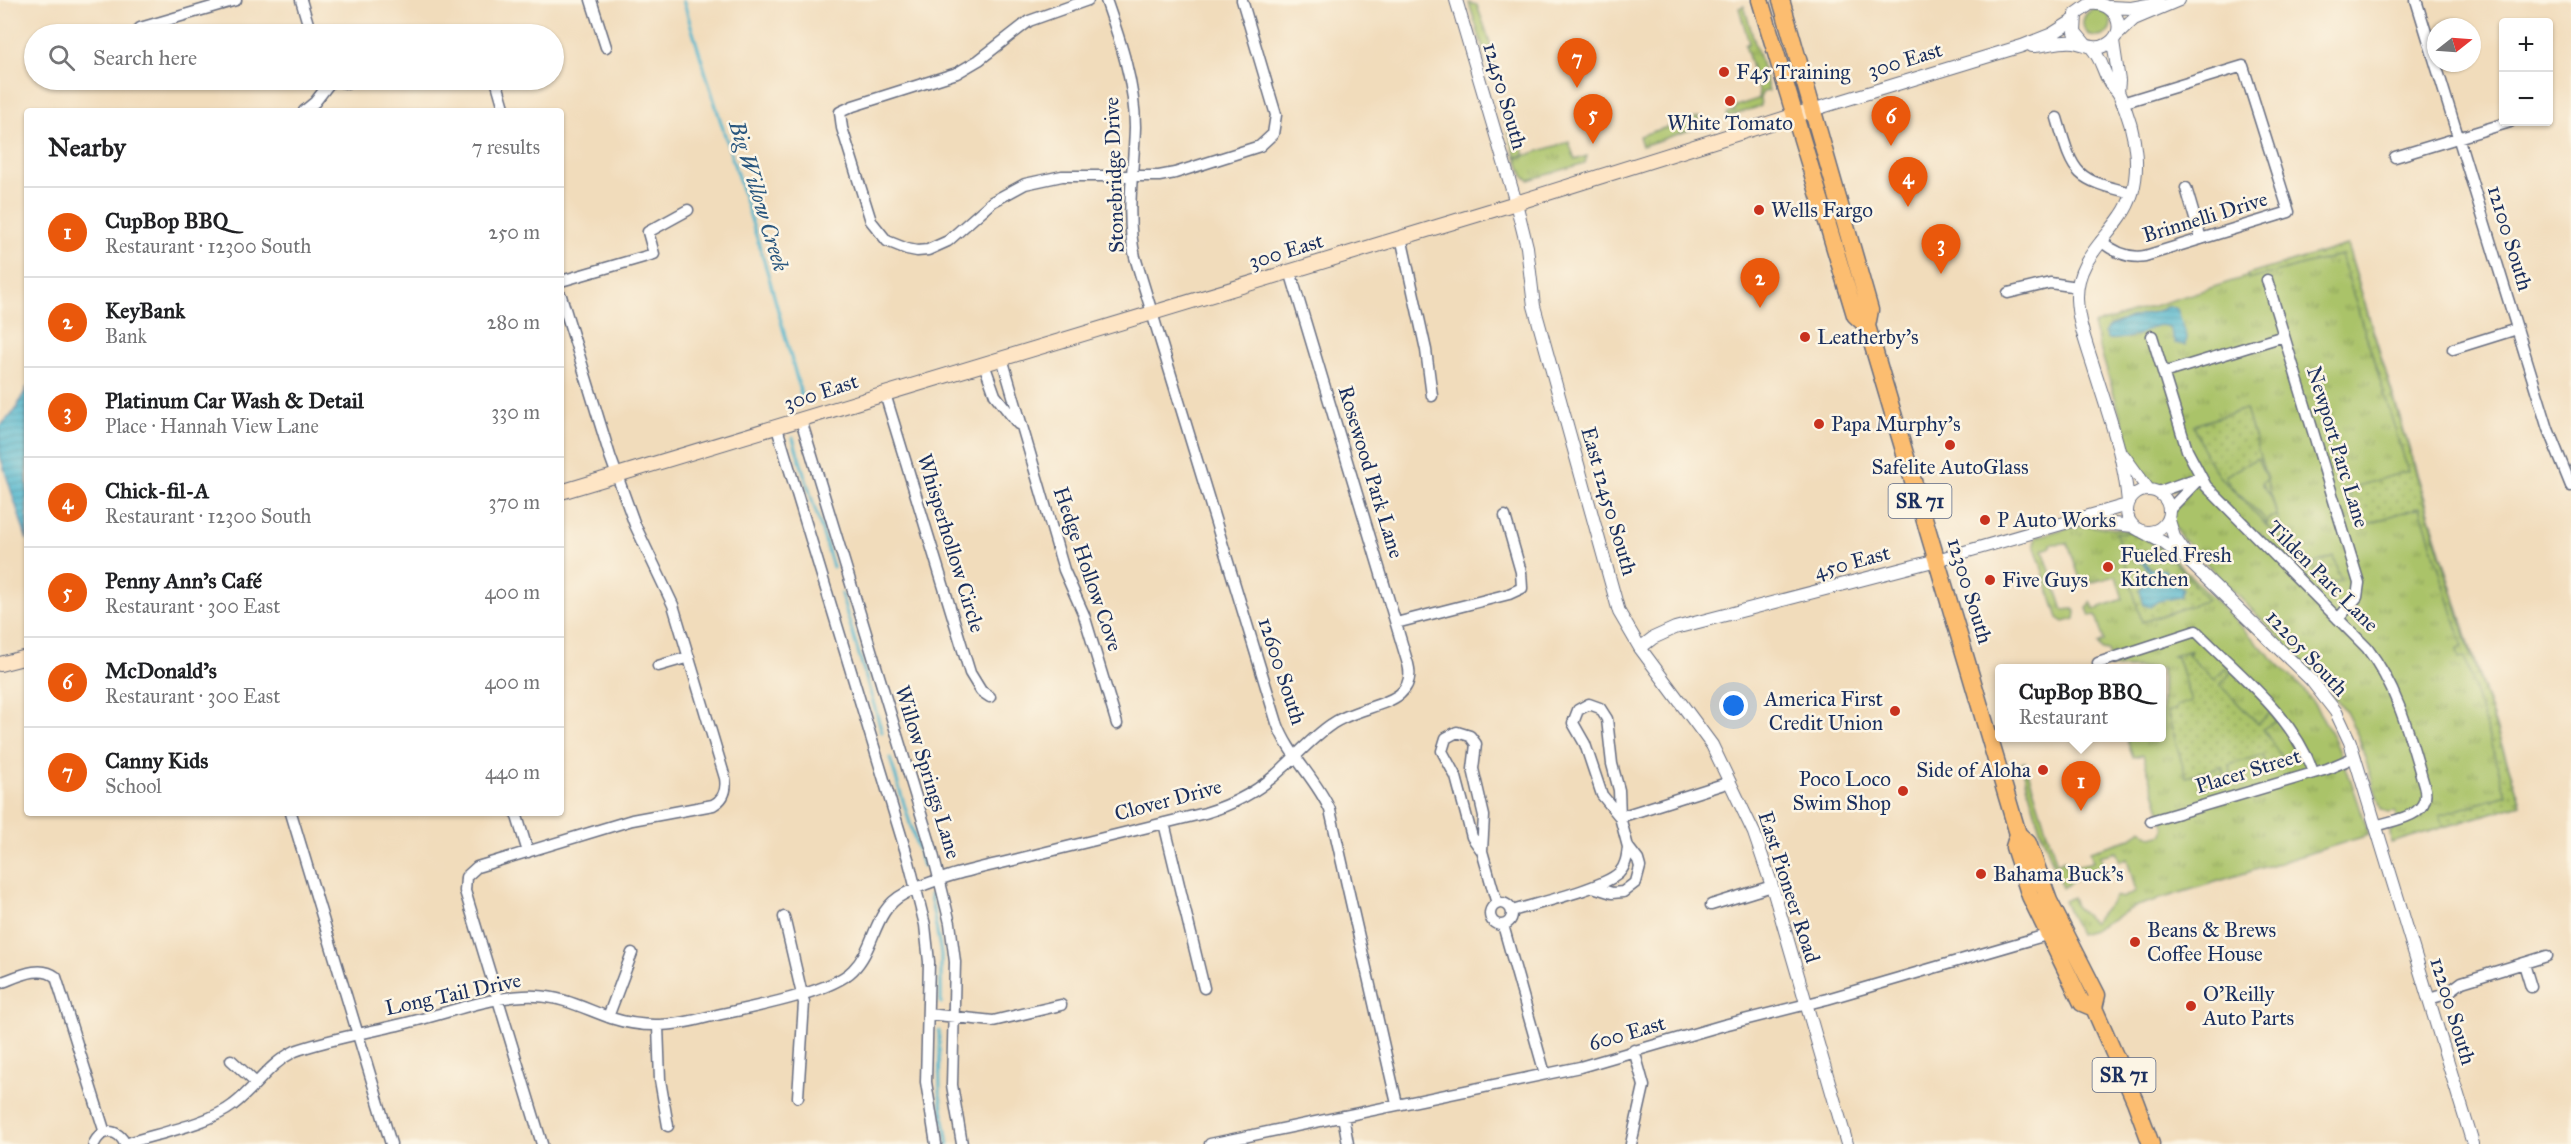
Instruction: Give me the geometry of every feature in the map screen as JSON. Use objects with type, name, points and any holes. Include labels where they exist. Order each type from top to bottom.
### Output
[{"type":"main road","name":"12300 South","points":[[1760,0],[1855,315],[1867,326]]},
{"type":"main road","name":"12300 South","points":[[1781,0],[1870,310],[1867,326],[2018,834],[2028,843],[2049,901],[2097,995],[2094,1008],[2135,1101],[2151,1144]]},
{"type":"main road","name":"300 East","points":[[564,491],[1516,203],[1812,110]]},
{"type":"main road","points":[[0,664],[24,658]]},
{"type":"main road","name":"12300 South","points":[[2018,834],[2014,847],[2030,896],[2082,1003],[2094,1008]]},
{"type":"street","points":[[154,24],[236,0]]},
{"type":"street","points":[[301,0],[308,24]]},
{"type":"street","points":[[591,0],[606,47]]},
{"type":"street","points":[[1088,0],[1029,21],[979,60],[957,73],[840,112],[842,128],[871,222],[887,241],[907,249],[928,250],[939,247],[992,202],[1025,184],[1062,176],[1167,175],[1260,146],[1273,134],[1276,121],[1275,109],[1242,0]]},
{"type":"street","name":"Stonebridge Drive","points":[[1106,0],[1123,55],[1132,100],[1135,124],[1131,237],[1152,314]]},
{"type":"street","name":"12450 South","points":[[1456,0],[1516,203]]},
{"type":"street","points":[[2079,0],[2075,17],[2077,37],[2103,63],[2110,83],[2120,98]]},
{"type":"street","name":"12100 South","points":[[2416,0],[2548,429],[2571,486]]},
{"type":"street","points":[[2075,17],[2090,4],[2131,8],[2174,1]]},
{"type":"street","points":[[2088,46],[2103,47],[2130,22],[2174,1]]},
{"type":"street","points":[[2106,4],[2118,20],[2114,38],[2120,98],[2135,147],[2136,171],[2132,193],[2121,218],[2085,262],[2078,286],[2079,316],[2118,447],[2128,504],[2127,517],[2138,529],[2157,530],[2163,526],[2169,513],[2200,477]]},
{"type":"street","name":"300 East","points":[[1812,110],[2022,46],[2052,34],[2075,17]]},
{"type":"street","name":"300 East","points":[[2022,46],[2067,42],[2088,46]]},
{"type":"street","name":"Brinnelli Drive","points":[[2101,241],[2121,254],[2139,257],[2289,212],[2244,66],[2120,98]]},
{"type":"street","points":[[308,108],[324,90]]},
{"type":"street","points":[[499,90],[504,108]]},
{"type":"street","points":[[2057,118],[2070,160],[2080,175],[2093,183],[2132,193]]},
{"type":"street","points":[[2395,157],[2499,125]]},
{"type":"street","points":[[2186,188],[2201,239]]},
{"type":"street","name":"East 12450 South","points":[[1516,203],[1527,248],[1534,306],[1619,612],[1640,648],[1712,745],[1731,782]]},
{"type":"street","points":[[564,280],[654,254],[648,232],[688,210]]},
{"type":"street","points":[[1401,237],[1426,350],[1432,396]]},
{"type":"street","name":"Rosewood Park Lane","points":[[1290,271],[1410,671],[1407,684]]},
{"type":"street","name":"Newport Parc Lane","points":[[2267,280],[2359,583],[2357,597],[2338,619]]},
{"type":"street","points":[[2008,293],[2050,283],[2078,286]]},
{"type":"street","points":[[542,1144],[464,884],[468,874],[477,867],[632,820],[709,807],[721,800],[725,792],[725,778],[669,596],[639,536],[564,305]]},
{"type":"street","name":"12600 South","points":[[1152,314],[1281,736],[1319,789],[1333,820],[1397,1104]]},
{"type":"street","points":[[2453,349],[2517,329]]},
{"type":"street","name":"Tilden Parc Lane","points":[[2152,336],[2184,440],[2200,477],[2216,496],[2367,648],[2386,676],[2402,712],[2426,791],[2426,801],[2420,811],[2375,826]]},
{"type":"street","points":[[2163,373],[2284,336]]},
{"type":"street","name":"Hedge Hollow Cove","points":[[1002,358],[1064,570],[1084,615],[1117,724]]},
{"type":"street","name":"Hedge Hollow Cove","points":[[984,364],[995,395],[1021,427]]},
{"type":"street","name":"Whisperhollow Circle","points":[[885,394],[970,673],[981,691],[990,697]]},
{"type":"street","name":"Willow Springs Lane","points":[[801,420],[940,880],[950,923],[955,962],[952,1085],[962,1144]]},
{"type":"street","name":"Willow Springs Lane","points":[[777,428],[916,888],[925,925],[929,962],[926,1082],[936,1144]]},
{"type":"street","points":[[2118,447],[2132,471],[2165,499],[2169,513]]},
{"type":"street","points":[[2128,504],[2136,493],[2153,491],[2200,477]]},
{"type":"street","name":"450 East","points":[[1640,648],[1653,638],[1675,628],[1937,560],[2128,504]]},
{"type":"street","name":"12205 South","points":[[2169,513],[2174,537],[2192,564]]},
{"type":"street","points":[[1396,623],[1509,594],[1522,588],[1521,572],[1505,516]]},
{"type":"street","name":"450 East","points":[[2077,520],[2138,529]]},
{"type":"street","name":"12205 South","points":[[2138,529],[2164,543],[2192,564],[2311,680],[2336,712],[2355,757],[2396,890]]},
{"type":"street","points":[[2098,663],[2196,631],[2283,719],[2301,744],[2313,772]]},
{"type":"street","points":[[658,666],[688,657]]},
{"type":"street","name":"Clover Drive","points":[[940,880],[1220,808],[1245,797],[1271,779],[1333,723],[1358,710],[1393,698],[1407,684]]},
{"type":"street","points":[[1512,911],[1593,887],[1620,873],[1626,862],[1628,847],[1620,817],[1619,790],[1611,764],[1607,719],[1600,708],[1588,705],[1578,710],[1573,723],[1585,744],[1602,795],[1620,817]]},
{"type":"street","points":[[1482,851],[1472,837],[1456,777],[1442,751],[1446,738],[1457,732],[1470,736],[1476,744],[1473,769],[1484,816],[1482,851],[1497,904]]},
{"type":"street","name":"Placer Street","points":[[2151,820],[2313,772],[2355,757]]},
{"type":"street","points":[[1620,817],[1731,782]]},
{"type":"street","name":"East Pioneer Road","points":[[1731,782],[1754,833],[1772,886],[1847,1144]]},
{"type":"street","points":[[292,816],[391,1144]]},
{"type":"street","points":[[517,816],[528,852]]},
{"type":"street","points":[[1164,823],[1204,988]]},
{"type":"street","points":[[1593,887],[1618,893],[1633,886],[1640,867],[1638,860],[1628,847]]},
{"type":"street","name":"Long Tail Drive","points":[[125,1144],[224,1111],[256,1083],[267,1069],[286,1056],[304,1048],[498,1000],[533,996],[556,998],[582,1005],[608,1017],[639,1025],[658,1026],[683,1023],[834,984],[854,970],[868,948],[881,915],[894,900],[916,888],[940,880]]},
{"type":"street","points":[[1710,905],[1772,886]]},
{"type":"street","name":"12200 South","points":[[2396,890],[2473,1144]]},
{"type":"street","points":[[1497,904],[1508,905],[1512,911],[1510,922],[1503,926],[1495,924],[1490,917],[1491,909],[1497,904]]},
{"type":"street","points":[[783,917],[802,994],[804,1020],[798,1097]]},
{"type":"street","points":[[1503,926],[1545,1074]]},
{"type":"street","name":"600 East","points":[[1210,1144],[1545,1074],[1806,1005],[2050,934]]},
{"type":"street","points":[[608,1017],[632,953]]},
{"type":"street","points":[[2429,999],[2446,994],[2462,982],[2547,956]]},
{"type":"street","points":[[2524,963],[2531,987]]},
{"type":"street","points":[[0,982],[34,972],[50,973],[56,977],[105,1133]]},
{"type":"street","points":[[928,1014],[999,1021],[1061,1005]]},
{"type":"street","points":[[658,1026],[660,1080],[668,1126]]},
{"type":"street","points":[[1631,1144],[1644,1086],[1634,1050]]},
{"type":"street","points":[[231,1060],[256,1083]]},
{"type":"street","points":[[1343,1116],[1348,1144]]},
{"type":"street","points":[[94,1144],[97,1138],[105,1133],[117,1134],[125,1144]]},
{"type":"green space","points":[[1469,3],[1477,5],[1490,43],[1495,64],[1493,80]]},
{"type":"green space","points":[[1744,6],[1769,91],[1763,92],[1760,98],[1761,106],[1728,117],[1727,114],[1735,110],[1736,106],[1758,99],[1759,91],[1745,45],[1749,43],[1739,8]]},
{"type":"green space","points":[[2097,9],[2107,13],[2111,23],[2107,33],[2097,37],[2087,33],[2083,23],[2087,13]]},
{"type":"green space","points":[[1499,101],[1508,104],[1525,155],[1516,157]]},
{"type":"green space","points":[[1699,117],[1702,126],[1642,146],[1639,136]]},
{"type":"green space","points":[[1569,142],[1575,160],[1587,156],[1585,163],[1529,180],[1523,176],[1517,158]]},
{"type":"green space","points":[[2347,245],[2475,663],[2521,804],[2391,843],[2390,831],[2399,824],[2396,812],[2388,813],[2381,809],[2358,736],[2345,710],[2328,688],[2181,537],[2168,517],[2192,488],[2155,491],[2135,464],[2093,325]]},
{"type":"green space","points":[[2347,245],[2469,648],[2521,804],[2444,827],[2440,815],[2506,795],[2465,657],[2459,658],[2457,650],[2463,647],[2420,507],[2359,526],[2348,489],[2408,471],[2341,255],[2248,280],[2247,275]]},
{"type":"green space","points":[[2246,409],[2286,546],[2218,475],[2206,456],[2194,425]]},
{"type":"green space","points":[[2257,458],[2267,479],[2262,483],[2271,497],[2277,516],[2269,518],[2267,524],[2264,518],[2231,487],[2225,476]]},
{"type":"green space","points":[[2088,526],[2128,530],[2163,548],[2303,689],[2335,741],[2350,777],[2369,835],[2134,907],[2093,930],[2079,934],[2064,901],[2072,897],[2075,906],[2093,923],[2116,896],[2122,898],[2136,891],[2127,859],[2120,861],[2116,852],[2100,856],[2104,864],[2101,868],[2098,866],[2062,888],[2040,829],[2021,763],[2025,762],[2057,864],[2064,860],[2067,868],[2093,862],[2090,851],[2131,839],[2141,829],[2152,837],[2163,834],[2165,826],[2143,755],[2133,757],[2128,742],[2166,742],[2166,664],[2112,664],[2108,651],[2102,650],[2098,644],[2104,641],[2096,615],[2090,616],[2087,608],[2091,602],[2095,609],[2123,599],[2116,576],[2082,585],[2068,543],[2051,544],[2051,547],[2043,550],[2063,610],[2073,609],[2076,612],[2075,619],[2064,622],[2058,618],[2034,544],[2036,537],[2067,528]]},
{"type":"green space","points":[[2130,532],[2148,540],[2166,554],[2208,600],[2142,622],[2116,533]]},
{"type":"green space","points":[[2333,556],[2341,581],[2337,582],[2328,580],[2311,565]]},
{"type":"green space","points":[[2191,650],[2187,654],[2214,680],[2226,668],[2230,674],[2220,685],[2258,724],[2270,713],[2276,720],[2263,729],[2285,763],[2272,766],[2272,769],[2268,771],[2263,755],[2229,765],[2233,781],[2227,782],[2222,767],[2186,777],[2167,712],[2191,701],[2177,657],[2173,656]]},
{"type":"water","points":[[2169,306],[2177,309],[2187,336],[2186,345],[2175,343],[2169,327],[2161,325],[2121,339],[2108,339],[2104,333],[2118,322],[2153,313]]},
{"type":"water","points":[[24,393],[24,531],[0,456],[0,426],[15,411]]},
{"type":"water","points":[[2132,550],[2147,554],[2144,561],[2150,569],[2165,570],[2169,580],[2183,588],[2180,597],[2158,601],[2150,607],[2144,605],[2140,590],[2150,573],[2143,563],[2134,560]]},
{"type":"waterway","name":"Big Willow Creek","points":[[683,0],[768,274],[803,401]]},
{"type":"waterway","name":"Big Willow Creek","points":[[793,438],[833,567]]},
{"type":"waterway","name":"Big Willow Creek","points":[[841,594],[882,732]]},
{"type":"waterway","name":"Big Willow Creek","points":[[890,758],[923,866]]},
{"type":"waterway","name":"Big Willow Creek","points":[[930,895],[941,954],[941,1003]]},
{"type":"waterway","name":"Big Willow Creek","points":[[939,1031],[940,1095],[948,1144]]},
{"type":"place","name":"F45 Training","points":[[1724,72]]},
{"type":"place","name":"Canny Kids","points":[[1577,88]]},
{"type":"place","name":"White Tomato","points":[[1730,101]]},
{"type":"place","name":"Penny Ann's Café","points":[[1593,144]]},
{"type":"place","name":"McDonald's","points":[[1891,146]]},
{"type":"place","name":"Chick-fil-A","points":[[1908,207]]},
{"type":"place","name":"Wells Fargo","points":[[1759,210]]},
{"type":"place","name":"Platinum Car Wash & Detail","points":[[1941,274]]},
{"type":"place","name":"KeyBank","points":[[1760,308]]},
{"type":"place","name":"Leatherby's","points":[[1805,337]]},
{"type":"place","name":"Papa Murphy's","points":[[1819,424]]},
{"type":"place","name":"Safelite AutoGlass","points":[[1950,445]]},
{"type":"place","name":"P Auto Works","points":[[1985,520]]},
{"type":"place","name":"Fueled Fresh Kitchen","points":[[2108,567]]},
{"type":"place","name":"Five Guys","points":[[1990,580]]},
{"type":"place","name":"America First Credit Union","points":[[1895,711]]},
{"type":"place","name":"Side of Aloha","points":[[2043,770]]},
{"type":"place","name":"Poco Loco Swim Shop","points":[[1903,791]]},
{"type":"place","name":"CupBop BBQ","points":[[2081,811]]},
{"type":"place","name":"Bahama Buck's","points":[[1981,874]]},
{"type":"place","name":"Beans & Brews Coffee House","points":[[2135,942]]},
{"type":"place","name":"O'Reilly Auto Parts","points":[[2191,1006]]}]
